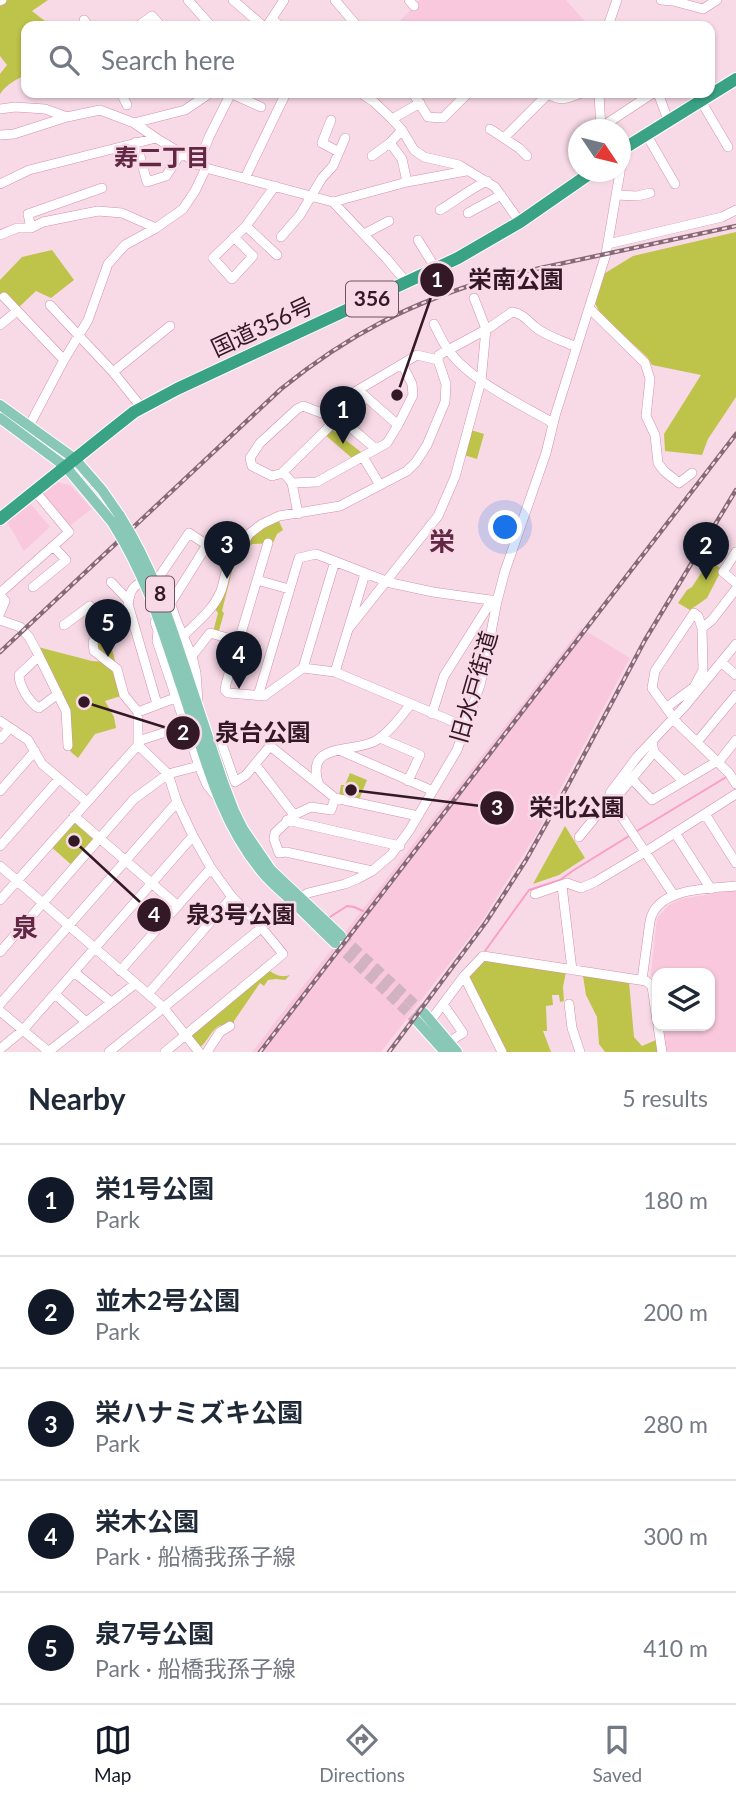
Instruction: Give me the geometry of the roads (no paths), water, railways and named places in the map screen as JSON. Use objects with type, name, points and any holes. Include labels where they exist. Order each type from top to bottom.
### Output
[{"type":"highway","points":[[715,92],[736,79]]},
{"type":"highway","points":[[631,144],[706,98]]},
{"type":"highway","name":"国道356号","points":[[0,520],[114,427],[142,408],[177,389],[436,269],[520,222],[578,182]]},
{"type":"main road","name":"8","points":[[0,405],[71,463],[105,511],[116,519],[183,678],[219,801],[234,832],[254,863],[279,891],[297,900]]},
{"type":"main road","name":"8","points":[[0,418],[71,463]]},
{"type":"main road","name":"8","points":[[183,678],[198,707],[234,811],[266,864],[297,900],[338,940]]},
{"type":"main road","points":[[424,1018],[445,1052]]},
{"type":"main road","points":[[424,1018],[457,1052]]},
{"type":"street","points":[[188,0],[207,21]]},
{"type":"street","points":[[233,0],[263,21]]},
{"type":"street","points":[[335,0],[353,21]]},
{"type":"street","points":[[610,21],[617,0]]},
{"type":"street","points":[[661,0],[703,9],[717,0]]},
{"type":"street","points":[[268,21],[277,3]]},
{"type":"street","points":[[124,98],[127,105]]},
{"type":"street","points":[[134,123],[186,110],[203,98]]},
{"type":"street","points":[[29,426],[88,320],[108,264],[125,245],[183,209],[195,191],[209,137],[228,98]]},
{"type":"street","points":[[241,98],[261,107]]},
{"type":"street","points":[[245,178],[284,98]]},
{"type":"street","points":[[368,98],[402,130],[414,150],[424,157],[459,165],[495,187],[520,222]]},
{"type":"street","points":[[416,98],[428,117],[443,118],[463,98]]},
{"type":"street","points":[[504,138],[542,98]]},
{"type":"street","points":[[598,98],[599,119]]},
{"type":"street","points":[[615,119],[647,98]]},
{"type":"street","points":[[657,98],[668,120]]},
{"type":"street","points":[[701,101],[728,147]]},
{"type":"street","points":[[392,120],[419,103]]},
{"type":"street","points":[[0,109],[45,109],[67,117]]},
{"type":"street","points":[[0,135],[14,134],[67,117],[100,110],[134,123],[202,167],[333,202],[407,283]]},
{"type":"street","points":[[331,120],[321,143],[339,152]]},
{"type":"street","points":[[490,129],[527,156]]},
{"type":"street","points":[[372,156],[402,130]]},
{"type":"street","points":[[646,134],[675,184]]},
{"type":"street","points":[[0,184],[29,170],[156,138]]},
{"type":"street","points":[[281,237],[300,215],[322,178],[333,166],[345,138]]},
{"type":"street","points":[[136,142],[147,182],[166,176],[181,153]]},
{"type":"street","points":[[390,143],[401,159],[408,182]]},
{"type":"street","points":[[333,202],[408,182],[466,171]]},
{"type":"street","points":[[440,210],[464,196],[467,190],[487,181]]},
{"type":"street","name":"旧水戸街道","points":[[109,1052],[297,900],[320,890],[345,884],[372,871],[391,855],[400,846],[457,750],[486,659],[494,600],[546,453],[608,244],[618,182]]},
{"type":"street","points":[[234,237],[253,256],[232,279],[213,258],[234,237],[246,226],[275,186]]},
{"type":"street","points":[[31,228],[28,215],[102,188]]},
{"type":"street","points":[[616,195],[637,196],[650,192]]},
{"type":"street","points":[[468,213],[502,195]]},
{"type":"street","points":[[608,244],[722,217],[736,210]]},
{"type":"street","points":[[0,235],[18,228],[31,228],[43,222],[98,211],[122,213],[156,228]]},
{"type":"street","points":[[364,234],[389,222]]},
{"type":"street","points":[[246,226],[277,255]]},
{"type":"street","points":[[418,240],[436,269]]},
{"type":"street","points":[[4,297],[64,360]]},
{"type":"street","points":[[349,628],[438,516],[455,477],[481,381],[486,329],[474,298]]},
{"type":"street","points":[[50,305],[113,372],[142,408]]},
{"type":"street","points":[[589,308],[645,363],[650,379],[646,416],[655,435],[660,467],[679,483],[692,473]]},
{"type":"street","points":[[0,325],[17,311]]},
{"type":"street","points":[[183,636],[215,604],[226,568],[249,534],[262,524],[279,516],[340,506],[407,471],[416,462],[427,445],[446,402],[446,384],[438,360],[439,355],[447,349],[512,312],[516,312],[542,332],[576,347]]},
{"type":"street","points":[[435,324],[447,349],[467,371],[553,423]]},
{"type":"street","points":[[113,372],[170,326]]},
{"type":"street","points":[[339,401],[417,355],[438,360]]},
{"type":"street","points":[[292,483],[317,482],[387,443],[413,396],[412,384],[402,363]]},
{"type":"street","points":[[358,390],[398,425]]},
{"type":"street","points":[[336,418],[282,472],[272,476],[252,466],[250,458],[260,443],[297,409],[303,407],[320,414],[336,418],[343,421],[376,449]]},
{"type":"street","points":[[363,457],[380,485]]},
{"type":"street","points":[[282,472],[292,483],[298,514]]},
{"type":"street","points":[[0,613],[5,601],[0,594],[69,532],[35,491]]},
{"type":"street","points":[[157,704],[131,618],[130,592],[135,585],[159,577],[189,533],[231,561]]},
{"type":"street","points":[[268,543],[225,691],[231,694],[264,696],[301,670],[335,561]]},
{"type":"street","points":[[170,604],[208,545]]},
{"type":"street","points":[[33,587],[66,560],[53,546]]},
{"type":"street","points":[[736,552],[723,572],[736,583]]},
{"type":"street","points":[[257,696],[299,558],[316,554],[386,581],[423,590],[494,600],[444,676],[432,713]]},
{"type":"street","points":[[335,672],[365,574]]},
{"type":"street","points":[[159,577],[192,656],[198,707]]},
{"type":"street","points":[[257,580],[289,589]]},
{"type":"street","points":[[111,582],[129,601]]},
{"type":"street","points":[[142,582],[158,631],[156,641],[175,698],[207,785],[219,801]]},
{"type":"street","points":[[702,628],[712,620],[736,589]]},
{"type":"street","points":[[64,625],[90,606],[112,633]]},
{"type":"street","points":[[667,707],[694,687],[703,670],[702,628],[698,616],[694,613],[655,671],[652,688],[674,718],[732,779]]},
{"type":"street","points":[[131,618],[122,628],[96,637],[93,642],[94,651],[117,669],[124,695],[138,712],[138,743],[168,774],[177,802],[211,868],[232,897],[284,954],[165,1052]]},
{"type":"street","points":[[0,620],[20,627],[29,637],[66,711],[68,746]]},
{"type":"street","points":[[192,656],[210,633],[238,641]]},
{"type":"street","points":[[673,894],[610,799],[610,793],[629,775],[637,757],[653,747],[668,723],[736,644]]},
{"type":"street","points":[[39,656],[19,675],[19,681],[33,705],[39,708],[58,694]]},
{"type":"street","points":[[721,662],[736,674]]},
{"type":"street","points":[[303,667],[335,672],[466,727]]},
{"type":"street","points":[[697,742],[736,695]]},
{"type":"street","points":[[138,712],[175,698]]},
{"type":"street","points":[[319,785],[316,771],[319,761],[327,753],[368,745],[380,738],[411,704]]},
{"type":"street","points":[[0,721],[28,740],[42,764],[87,802]]},
{"type":"street","points":[[0,900],[138,743],[185,726]]},
{"type":"street","points":[[0,739],[10,727]]},
{"type":"street","points":[[219,736],[235,782],[246,775],[270,746],[335,798],[418,816]]},
{"type":"street","points":[[380,738],[419,755],[408,781]]},
{"type":"street","points":[[629,775],[652,800],[717,761],[736,740]]},
{"type":"street","points":[[653,747],[683,781]]},
{"type":"street","points":[[337,750],[433,791]]},
{"type":"street","points":[[0,791],[35,751]]},
{"type":"street","points":[[256,764],[291,817],[400,846]]},
{"type":"street","points":[[0,952],[134,799],[168,774],[199,766]]},
{"type":"street","points":[[0,846],[59,779]]},
{"type":"street","points":[[535,894],[567,883],[582,888],[595,882],[736,794]]},
{"type":"street","points":[[279,853],[274,839],[275,833],[291,817],[312,807],[331,810],[335,798]]},
{"type":"street","points":[[579,837],[610,799]]},
{"type":"street","points":[[0,1004],[177,802]]},
{"type":"street","points":[[705,814],[736,863]]},
{"type":"street","points":[[74,816],[178,906]]},
{"type":"street","points":[[675,833],[710,889]]},
{"type":"street","points":[[0,1049],[23,1030],[193,836]]},
{"type":"street","points":[[266,864],[279,853],[286,852],[372,871]]},
{"type":"street","points":[[0,866],[163,1007],[199,1052]]},
{"type":"street","points":[[120,971],[211,868]]},
{"type":"street","points":[[562,886],[572,970]]},
{"type":"street","points":[[642,980],[651,914],[663,901],[673,894],[736,886]]},
{"type":"street","points":[[148,994],[232,897]]},
{"type":"street","points":[[424,1018],[443,1004],[483,956],[642,980],[652,986]]},
{"type":"street","points":[[74,972],[111,1002]]},
{"type":"street","points":[[464,976],[502,1052]]},
{"type":"street","points":[[0,1011],[48,1052],[135,984]]},
{"type":"street","points":[[55,994],[86,1022]]},
{"type":"street","points":[[443,1004],[463,1033],[455,1038]]},
{"type":"street","points":[[569,1004],[572,1028],[580,1052]]},
{"type":"street","points":[[206,1052],[220,1032],[230,1026]]},
{"type":"street","points":[[659,1031],[662,1052]]},
{"type":"waterway","points":[[637,831],[728,776]]},
{"type":"waterway","points":[[485,951],[529,890],[560,880],[629,836]]},
{"type":"waterway","points":[[330,917],[347,906],[363,911]]},
{"type":"tunnel","points":[[341,936],[424,1013]]},
{"type":"tunnel","points":[[335,943],[417,1021]]},
{"type":"railway","points":[[0,652],[281,389],[356,336],[435,298],[494,278],[736,226]]},
{"type":"railway","points":[[260,1052],[736,434]]},
{"type":"railway","points":[[389,1052],[486,922],[526,860],[645,640],[736,490]]},
{"type":"place","name":"栄南公園","points":[[397,395]]},
{"type":"place","name":"栄1号公園","points":[[343,444]]},
{"type":"place","name":"栄ハナミズキ公園","points":[[227,579]]},
{"type":"place","name":"並木2号公園","points":[[706,580]]},
{"type":"place","name":"泉7号公園","points":[[108,657]]},
{"type":"place","name":"栄木公園","points":[[239,689]]},
{"type":"place","name":"泉台公園","points":[[84,702]]},
{"type":"place","name":"栄北公園","points":[[351,790]]},
{"type":"place","name":"泉3号公園","points":[[74,841]]},
{"type":"district","name":"寿二丁目","points":[[162,158]]},
{"type":"district","name":"栄","points":[[442,542]]},
{"type":"district","name":"泉","points":[[25,928]]}]
